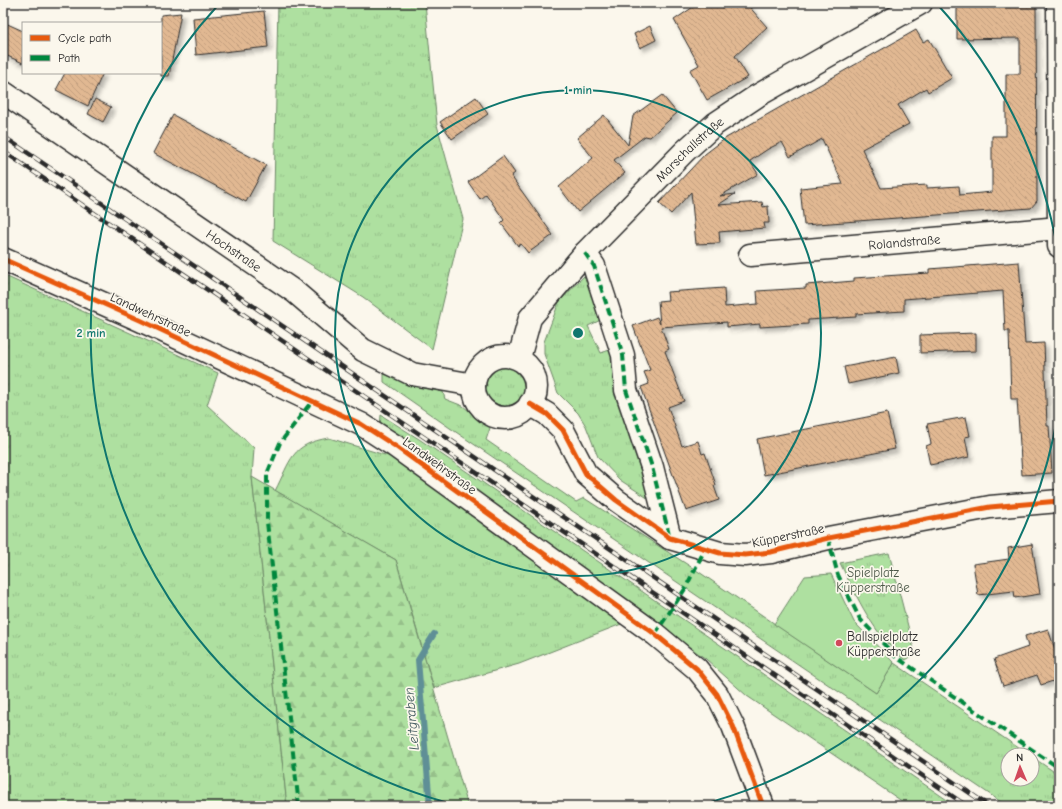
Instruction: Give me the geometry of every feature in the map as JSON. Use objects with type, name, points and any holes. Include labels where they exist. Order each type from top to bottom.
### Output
[{"type":"street","name":"Marschallstraße","points":[[519,358],[530,318],[585,254],[685,151],[715,124],[757,96],[921,3]]},
{"type":"street","points":[[1058,3],[1059,234]]},
{"type":"street","name":"Hochstraße","points":[[3,92],[295,292],[364,350],[412,374],[474,385]]},
{"type":"street","name":"Rolandstraße","points":[[750,255],[1059,234]]},
{"type":"street","points":[[585,254],[594,266],[623,355],[626,390],[652,467],[670,538]]},
{"type":"street","name":"Landwehrstraße","points":[[3,259],[147,324],[361,424],[408,455],[655,634],[697,669],[717,694],[734,726],[763,806]]},
{"type":"street","points":[[507,356],[519,358],[528,366],[535,376],[536,388],[533,400],[526,410],[516,416],[504,418],[492,415],[482,408],[476,397],[474,385],[477,373],[484,364],[495,357],[507,356]]},
{"type":"street","name":"Küpperstraße","points":[[530,404],[547,414],[563,430],[586,474],[616,500],[670,538],[704,550],[720,553],[745,555],[771,552],[828,538],[990,507],[1059,501]]},
{"type":"green space","points":[[278,3],[425,3],[437,125],[463,219],[432,349],[363,297],[273,241]]},
{"type":"green space","points":[[3,275],[218,373],[207,405],[254,448],[252,477],[287,806],[3,806]]},
{"type":"green space","points":[[584,276],[594,288],[605,318],[588,326],[601,353],[615,348],[648,469],[649,499],[620,480],[598,457],[586,426],[578,413],[558,393],[544,354],[544,342],[559,302]]},
{"type":"green space","points":[[506,363],[519,367],[525,373],[529,386],[525,399],[519,405],[506,409],[493,405],[487,399],[483,386],[487,373],[493,367]]},
{"type":"green space","points":[[384,374],[423,388],[443,392],[445,399],[463,406],[490,428],[486,440],[576,502],[584,498],[699,572],[876,693],[894,663],[1017,747],[1000,747],[1000,787],[1040,787],[1040,762],[1059,775],[1059,806],[1007,806],[384,382]]},
{"type":"green space","points":[[381,415],[419,439],[956,806],[909,806],[747,696],[706,659],[543,541],[380,428]]},
{"type":"green space","points":[[329,438],[398,459],[624,623],[519,664],[434,688],[396,560],[275,491],[289,462],[299,449],[307,444]]},
{"type":"green space","points":[[252,477],[396,560],[468,806],[287,806]]},
{"type":"green space","name":"Spielplatz Küpperstraße","points":[[889,553],[915,653],[905,660],[884,640],[875,628],[840,563]]},
{"type":"green space","name":"Ballspielplatz Küpperstraße","points":[[831,574],[854,622],[894,663],[876,693],[774,624],[805,576]]},
{"type":"building","points":[[699,3],[746,3],[767,27],[735,56],[748,77],[707,100],[690,70],[699,65],[674,20]]},
{"type":"building","points":[[1036,6],[1037,201],[1031,208],[804,225],[800,188],[843,184],[822,139],[790,157],[782,142],[768,149],[750,161],[758,174],[720,196],[735,194],[718,205],[762,202],[763,207],[768,206],[769,223],[764,223],[765,228],[719,232],[720,243],[696,244],[691,192],[671,214],[659,203],[705,154],[726,138],[916,30],[923,42],[929,39],[952,78],[928,92],[926,88],[898,105],[909,124],[862,149],[881,188],[927,185],[927,188],[959,186],[960,195],[992,192],[992,136],[1006,136],[1006,74],[1020,74],[1020,38],[957,39],[957,7]]},
{"type":"building","points":[[264,11],[268,47],[196,55],[193,18]]},
{"type":"building","points":[[181,13],[169,76],[161,76],[161,15]]},
{"type":"building","points":[[3,22],[22,31],[22,63],[3,54]]},
{"type":"building","points":[[650,26],[656,40],[640,48],[634,34]]},
{"type":"building","points":[[64,74],[103,74],[88,106],[56,90]]},
{"type":"building","points":[[662,95],[677,113],[650,137],[645,136],[614,160],[625,173],[578,212],[559,187],[593,158],[577,138],[604,115],[628,145],[633,116]]},
{"type":"building","points":[[476,97],[488,114],[452,139],[440,122]]},
{"type":"building","points":[[95,99],[111,107],[103,122],[88,114]]},
{"type":"building","points":[[173,115],[266,165],[246,202],[153,153]]},
{"type":"building","points":[[503,156],[515,173],[511,176],[553,235],[528,253],[521,244],[518,246],[501,223],[504,220],[486,194],[480,199],[468,182]]},
{"type":"building","points":[[1019,262],[1025,344],[1044,343],[1047,426],[1049,426],[1052,473],[1022,475],[1017,399],[1011,399],[1009,331],[1005,331],[1003,291],[904,299],[904,311],[856,314],[856,317],[808,320],[808,324],[760,327],[760,324],[727,327],[727,322],[661,327],[669,349],[665,351],[684,401],[668,407],[682,446],[698,441],[702,454],[705,453],[716,485],[714,486],[719,500],[686,511],[641,387],[649,384],[644,372],[650,370],[633,326],[657,317],[660,324],[658,301],[668,300],[667,292],[724,288],[725,307],[758,304],[757,291],[806,288],[806,285],[854,281],[854,278],[929,273],[929,269]]},
{"type":"building","points":[[976,333],[976,351],[920,353],[920,335]]},
{"type":"building","points":[[896,357],[899,373],[848,384],[844,367]]},
{"type":"building","points":[[887,413],[895,449],[764,475],[757,439]]},
{"type":"building","points":[[966,417],[970,436],[965,437],[969,457],[930,465],[926,446],[931,444],[927,424]]},
{"type":"building","points":[[1032,544],[1040,594],[1015,598],[1014,591],[978,595],[973,564],[1009,559],[1008,548]]},
{"type":"building","points":[[1048,629],[1059,661],[1059,679],[1041,685],[1037,675],[1003,686],[994,659],[1028,647],[1025,636]]},
{"type":"waterway","name":"Leitgraben","points":[[430,806],[418,660],[434,634]]},
{"type":"railway","points":[[3,136],[989,806]]},
{"type":"railway","points":[[3,151],[967,806]]},
{"type":"marked path","points":[[585,253],[594,266],[623,355],[626,390],[652,467],[670,538]]},
{"type":"marked path","points":[[299,806],[267,522],[267,474],[280,443],[312,401]]},
{"type":"marked path","points":[[828,538],[838,575],[860,619],[896,657],[1059,768]]},
{"type":"marked path","points":[[655,634],[685,589],[705,549]]},
{"type":"cycle path","points":[[3,259],[140,320],[361,424],[395,446],[655,634],[697,669],[717,694],[733,726],[763,806]]},
{"type":"cycle path","points":[[530,404],[547,414],[563,430],[586,474],[616,500],[670,538],[720,553],[745,555],[771,552],[828,538],[990,507],[1059,501]]},
{"type":"place","name":"Ballspielplatz Küpperstraße","points":[[839,643]]}]
